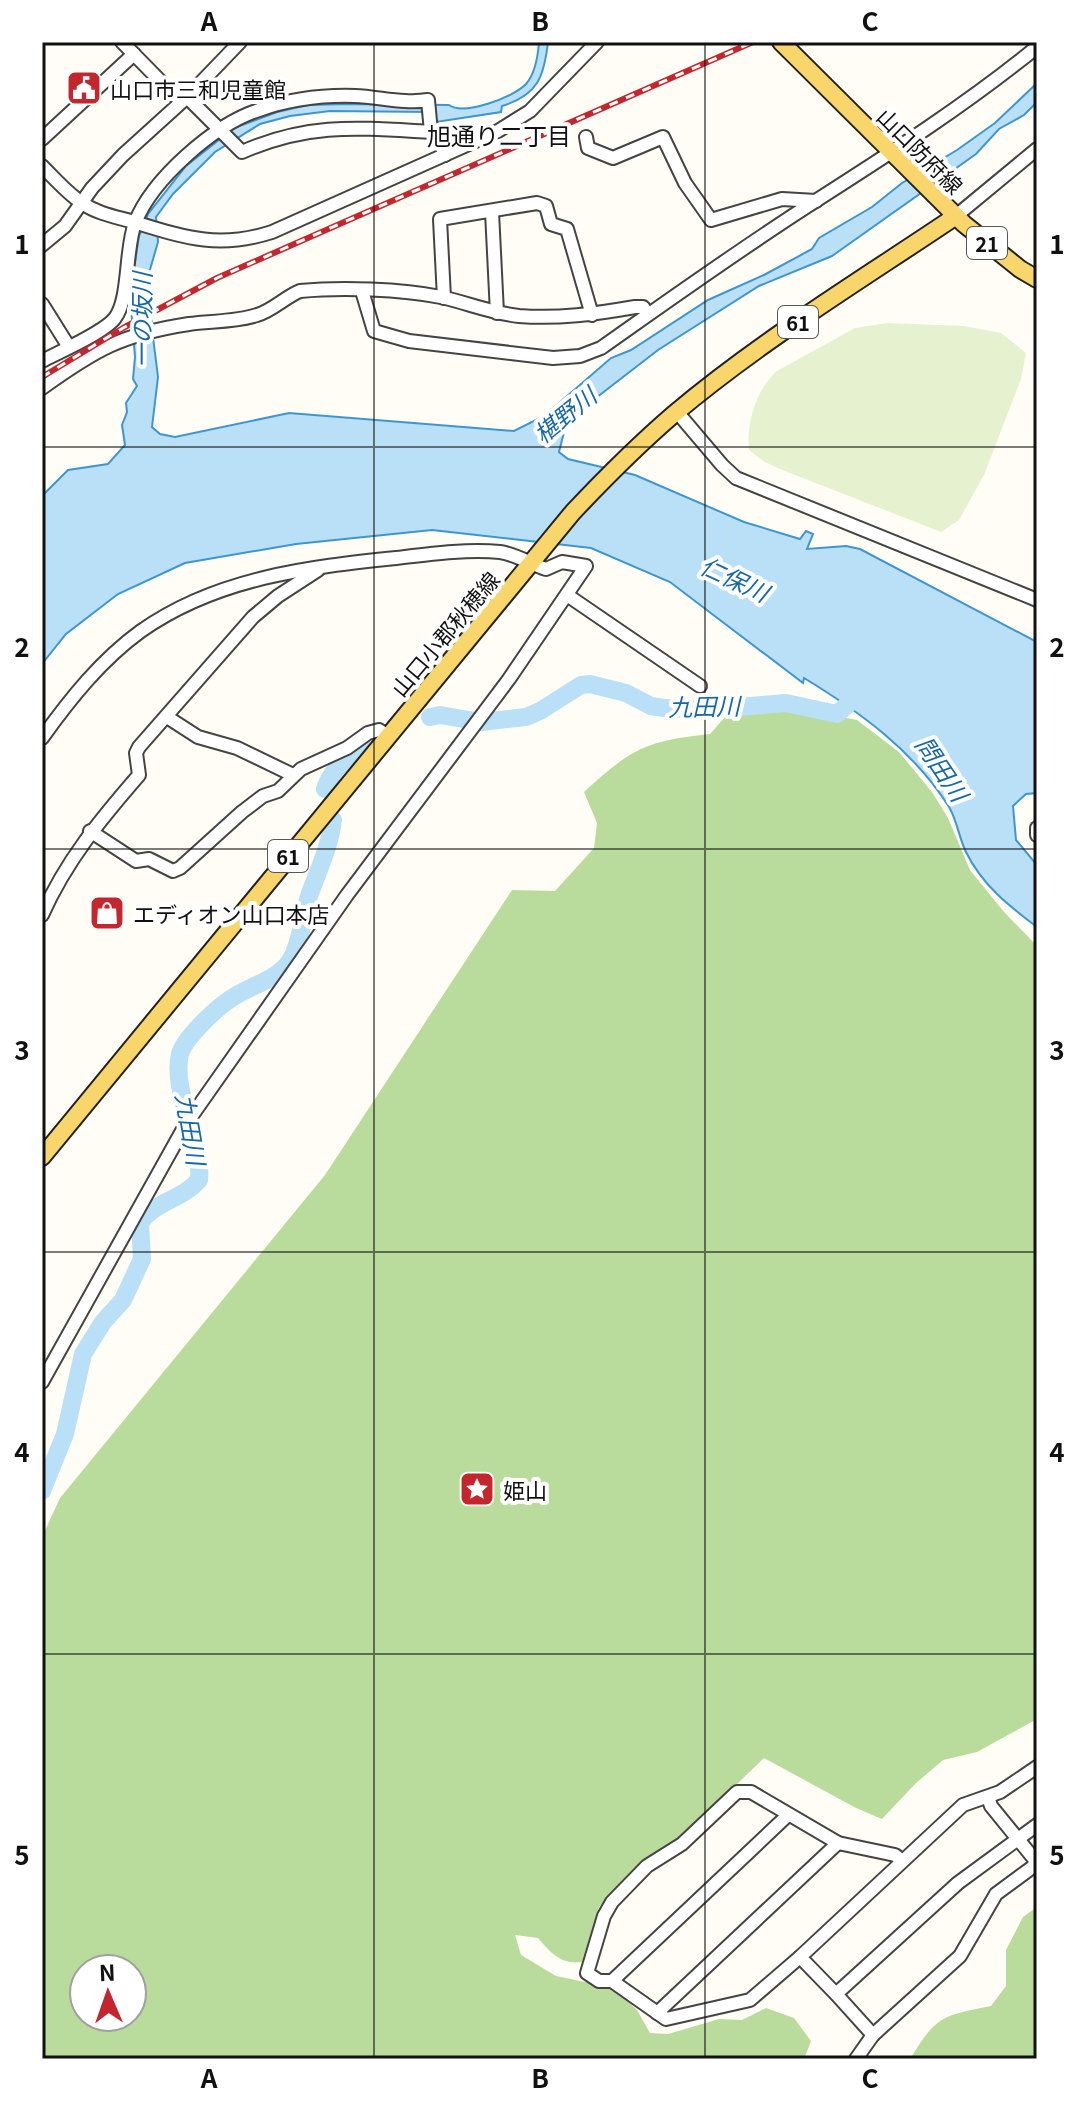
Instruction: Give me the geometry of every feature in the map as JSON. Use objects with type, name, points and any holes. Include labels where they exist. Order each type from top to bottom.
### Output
[{"type":"main road","name":"山口防府線","points":[[781,42],[956,216],[1020,269],[1037,279]]},
{"type":"main road","name":"山口小郡秋穂線","points":[[42,1157],[573,512],[677,412],[769,342],[956,216]]},
{"type":"street","points":[[122,42],[175,96],[187,97],[242,152],[297,132],[334,128],[431,132]]},
{"type":"street","points":[[42,245],[65,226],[92,188],[123,155],[187,97],[240,42]]},
{"type":"street","points":[[42,166],[62,187],[100,213],[196,240],[222,242],[251,238],[272,232],[498,131],[530,111],[597,42]]},
{"type":"street","points":[[362,291],[374,331],[383,335],[409,341],[553,358],[580,356],[601,348],[816,201],[896,155],[1037,47]]},
{"type":"street","points":[[42,139],[134,54]]},
{"type":"street","points":[[42,361],[113,322],[122,308],[125,271],[137,223],[169,174],[220,130],[256,111],[284,102],[323,97],[428,100],[431,132],[440,142],[445,155]]},
{"type":"street","points":[[586,137],[588,148],[613,158],[663,137],[685,183],[711,220],[782,199],[816,201]]},
{"type":"street","points":[[956,216],[1037,149]]},
{"type":"street","points":[[444,298],[440,219],[537,203],[546,206],[551,224],[567,229],[592,315]]},
{"type":"street","points":[[492,212],[497,313]]},
{"type":"street","points":[[42,388],[88,356],[124,338],[259,315],[300,291],[397,290],[444,298],[497,313],[556,317],[592,315],[635,307],[643,307],[648,314]]},
{"type":"street","points":[[42,304],[69,347]]},
{"type":"street","points":[[113,322],[124,338]]},
{"type":"street","points":[[677,412],[736,478],[1037,600]]},
{"type":"street","points":[[42,738],[73,696],[141,631],[181,607],[224,588],[258,578],[324,566],[420,554],[502,552],[533,560],[546,569],[562,562],[586,566],[509,679],[347,895],[189,1119],[42,1382]]},
{"type":"street","points":[[42,915],[53,889],[90,831],[139,775],[136,753],[139,747],[253,617],[278,596],[324,566]]},
{"type":"street","points":[[567,595],[700,686]]},
{"type":"street","points":[[167,717],[198,737],[237,748],[293,775]]},
{"type":"street","points":[[90,831],[136,861],[149,859],[173,871],[242,812],[263,796],[278,791],[301,769],[347,748],[368,733],[379,730],[387,735]]},
{"type":"street","points":[[1037,828],[1037,835]]},
{"type":"street","points":[[901,1860],[895,1855],[838,1843],[751,1792],[737,1792],[682,1844],[647,1866],[612,1902],[604,1916],[587,1973],[599,1981],[612,1981],[666,2019],[750,2000],[963,1805],[1000,1792],[1037,1767]]},
{"type":"street","points":[[856,2059],[873,2035],[960,1956],[996,1894],[1034,1866],[1035,1860],[991,1806],[988,1797]]},
{"type":"street","points":[[612,1981],[788,1815]]},
{"type":"street","points":[[836,1994],[958,1883],[1037,1825]]},
{"type":"street","points":[[657,2013],[838,1843]]},
{"type":"street","points":[[800,1957],[873,2035]]},
{"type":"green space","points":[[888,323],[964,326],[1001,333],[1026,353],[1021,379],[984,475],[959,520],[941,532],[780,469],[749,450],[749,429],[754,408],[763,387],[777,371],[855,328]]},
{"type":"green space","points":[[782,706],[857,720],[899,752],[932,792],[948,818],[970,870],[1037,946],[1037,1719],[977,1752],[943,1760],[882,1819],[764,1758],[680,1839],[644,1860],[599,1907],[582,1962],[562,1960],[538,1938],[515,1935],[521,1955],[556,1976],[614,1988],[637,2010],[650,2033],[668,2034],[719,2019],[742,2020],[766,2008],[794,2018],[811,2041],[804,2059],[42,2059],[42,1537],[60,1498],[325,1175],[512,890],[555,891],[594,848],[597,823],[584,792],[615,765],[641,749],[670,740],[710,734],[725,717]]},
{"type":"green space","points":[[1037,1907],[1037,2059],[910,2059],[927,2034],[942,2020],[961,2012],[991,2006],[1006,1986],[1006,1950],[1023,1917]]},
{"type":"water","points":[[539,42],[548,42],[537,83],[524,96],[502,106],[501,112],[436,122],[431,112],[330,111],[290,116],[260,124],[215,152],[173,194],[156,217],[158,242],[149,273],[158,377],[152,427],[160,434],[175,437],[289,413],[514,431],[544,416],[611,358],[631,350],[708,300],[812,249],[819,238],[872,207],[902,183],[995,123],[1037,83],[1037,102],[1024,115],[999,129],[976,154],[832,256],[759,286],[658,350],[566,424],[559,452],[568,459],[635,475],[744,522],[800,539],[806,531],[813,534],[807,549],[846,546],[860,549],[1037,642],[1037,793],[1026,794],[1013,806],[1016,840],[1037,865],[1037,927],[1006,903],[980,875],[966,852],[949,807],[919,768],[884,734],[804,678],[803,683],[670,582],[591,548],[432,530],[296,544],[185,563],[118,594],[66,634],[42,664],[42,496],[68,470],[108,464],[125,445],[122,425],[127,412],[126,403],[137,386],[133,379],[135,357],[130,295],[139,236],[148,214],[186,166],[234,128],[277,112],[308,105],[449,105],[466,108],[489,104],[526,84],[534,70]]},
{"type":"waterway","name":"九田川","points":[[430,717],[440,715],[481,722],[526,717],[581,685],[590,684],[626,693],[651,706],[664,708],[705,710],[786,703],[837,714],[865,689]]},
{"type":"waterway","name":"九田川","points":[[325,789],[335,770],[362,746]]},
{"type":"waterway","name":"九田川","points":[[42,1491],[65,1434],[83,1354],[103,1322],[123,1300],[142,1259],[140,1223],[153,1210],[185,1192],[199,1180],[196,1148],[180,1084],[180,1054],[187,1040],[223,1004],[278,974],[290,961],[333,820]]},
{"type":"railway","points":[[42,377],[123,328],[217,278],[753,42]]},
{"type":"place","name":"山口市三和児童館","points":[[84,88]]},
{"type":"place","name":"エディオン山口本店","points":[[107,913]]},
{"type":"place","name":"姫山","points":[[477,1489]]},
{"type":"district","name":"旭通り二丁目","points":[[499,134]]},
{"type":"water label","name":"一の坂川","points":[[140,320]]},
{"type":"water label","name":"椹野川","points":[[564,414]]},
{"type":"water label","name":"仁保川","points":[[735,578]]},
{"type":"water label","name":"問田川","points":[[943,768]]}]
